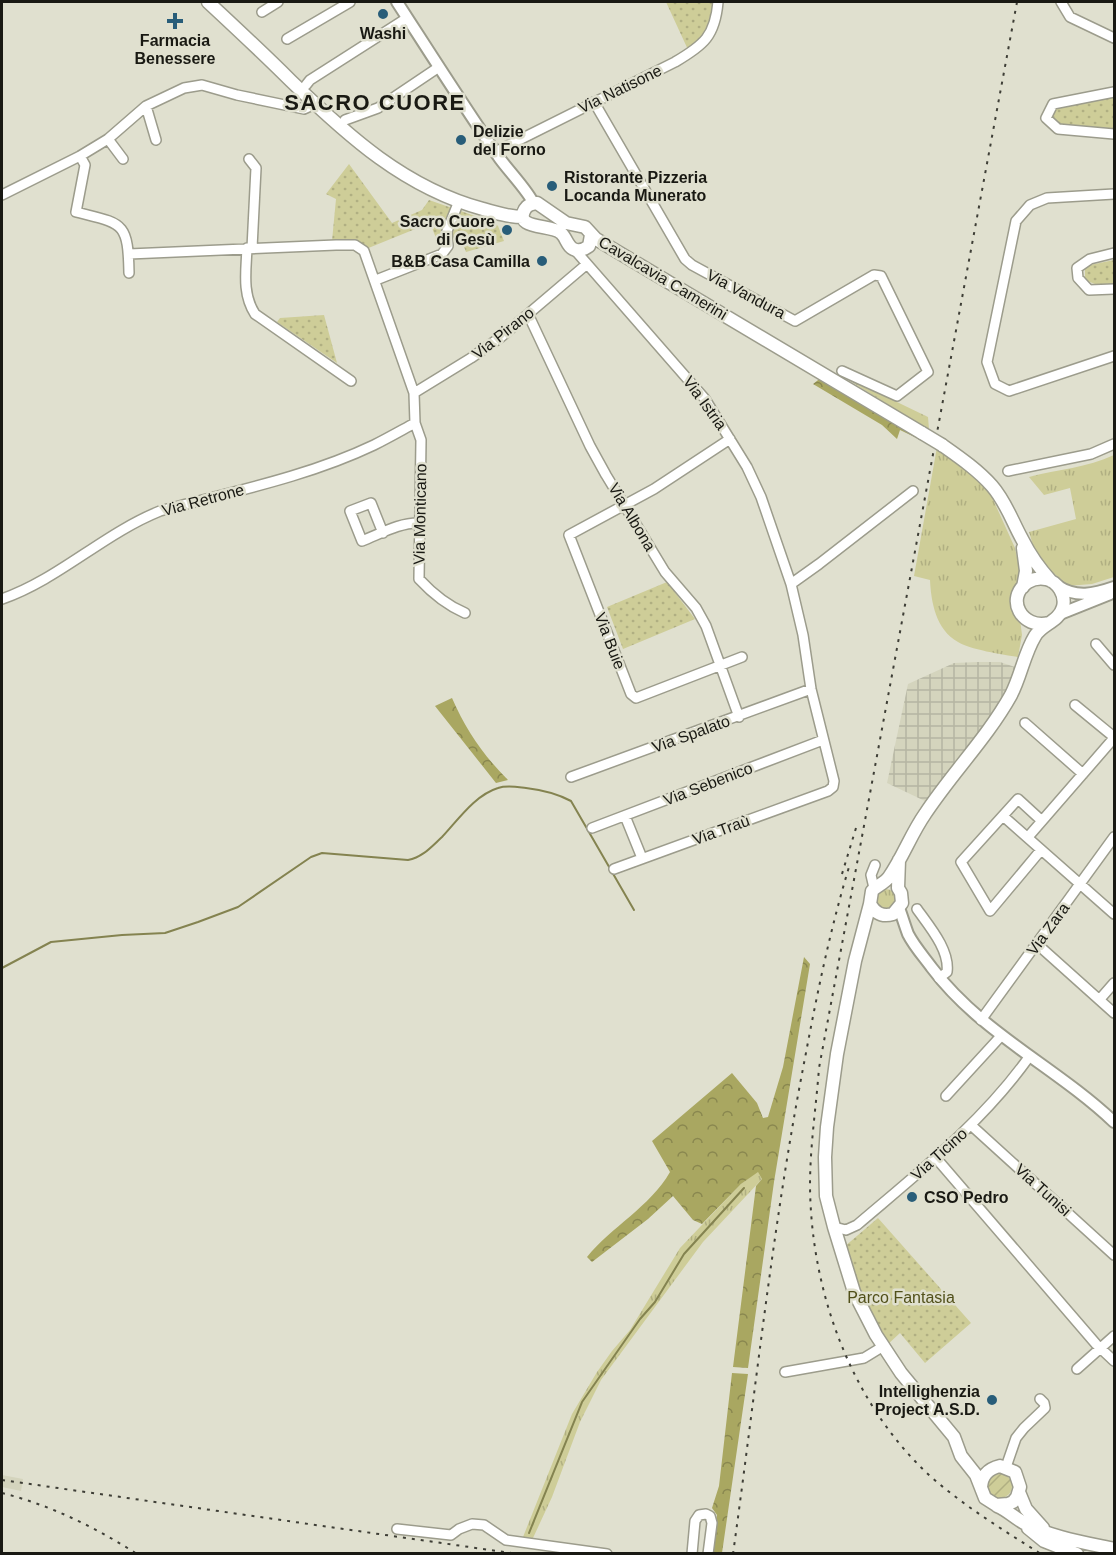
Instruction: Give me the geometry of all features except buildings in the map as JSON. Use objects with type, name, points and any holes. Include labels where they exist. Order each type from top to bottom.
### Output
[{"type":"main road","points":[[208,2],[315,104],[375,157],[422,185],[459,201],[504,215],[523,217],[530,226],[551,227],[561,232],[568,245],[574,249],[585,249],[591,241],[591,235],[585,226],[559,219],[541,204],[533,203],[526,207],[523,217]]},
{"type":"main road","points":[[540,226],[547,219],[546,210]]},
{"type":"main road","points":[[566,239],[568,230],[575,225]]},
{"type":"main road","name":"Cavalcavia Camerini","points":[[591,235],[942,445],[968,464],[993,487],[1009,512],[1021,538]]},
{"type":"main road","points":[[1021,538],[1036,565],[1054,584],[1064,599],[1060,614],[1034,637],[1020,676],[998,717],[925,813],[899,860],[870,895],[870,904],[855,962],[837,1054],[827,1127],[826,1196],[854,1292],[882,1347],[954,1437],[961,1456],[976,1475],[985,1498],[1006,1510],[1040,1538],[1077,1554]]},
{"type":"main road","points":[[1021,538],[1026,572],[1018,598],[1019,611],[1023,617],[1026,633],[1026,656]]},
{"type":"main road","points":[[1023,587],[1036,579],[1054,584]]},
{"type":"main road","points":[[1023,617],[1035,624],[1050,623]]},
{"type":"main road","points":[[862,934],[874,920],[900,908],[902,898],[898,888],[899,860]]},
{"type":"main road","points":[[879,885],[894,885],[898,888]]},
{"type":"main road","points":[[870,904],[873,909],[885,915]]},
{"type":"main road","points":[[967,1462],[982,1467],[1000,1467],[1015,1472],[1018,1477],[1019,1492],[1026,1509],[1046,1531]]},
{"type":"main road","points":[[981,1487],[984,1475],[1000,1467]]},
{"type":"main road","points":[[996,1505],[1008,1504],[1017,1497],[1019,1492]]},
{"type":"main road","points":[[1023,1523],[1066,1538],[1114,1549]]},
{"type":"street","points":[[262,12],[278,2]]},
{"type":"street","points":[[287,39],[350,2]]},
{"type":"street","points":[[397,2],[495,152],[533,203]]},
{"type":"street","name":"Via Natisone","points":[[495,152],[675,62],[700,46],[716,23],[718,2]]},
{"type":"street","points":[[1061,2],[1070,17],[1114,38]]},
{"type":"street","points":[[306,85],[310,80],[407,18]]},
{"type":"street","points":[[345,120],[378,108],[439,67]]},
{"type":"street","points":[[2,195],[80,156],[108,139],[146,106],[184,88],[202,85],[304,110],[315,104]]},
{"type":"street","points":[[1114,92],[1053,104],[1046,118],[1058,129],[1114,134]]},
{"type":"street","name":"Via Vandura","points":[[594,102],[685,259],[692,265],[795,321],[874,275],[881,276],[928,372],[897,396],[842,371]]},
{"type":"street","points":[[146,106],[156,140]]},
{"type":"street","points":[[108,139],[123,159]]},
{"type":"street","points":[[80,156],[85,165],[76,212],[114,222],[119,226],[125,234],[129,254],[129,273]]},
{"type":"street","points":[[249,159],[256,168],[246,288],[250,306],[255,314],[351,381]]},
{"type":"street","points":[[1114,194],[1047,198],[1030,205],[1016,221],[987,362],[995,384],[1009,390],[1114,356]]},
{"type":"street","points":[[376,280],[442,254],[448,246],[447,231],[459,201]]},
{"type":"street","name":"Via Monticano","points":[[129,254],[355,245],[364,251],[414,393],[415,423],[421,440],[419,579],[451,607],[465,613]]},
{"type":"street","name":"Via Istria","points":[[574,249],[693,384],[713,410],[747,467],[761,497],[791,584],[803,635],[811,689],[834,781],[833,787],[828,791]]},
{"type":"street","points":[[1114,253],[1090,259],[1077,268],[1078,278],[1089,291],[1114,289]]},
{"type":"street","name":"Via Pirano","points":[[414,393],[471,358],[587,264]]},
{"type":"street","name":"Via Albona","points":[[528,314],[590,446],[665,572],[696,608],[706,626],[739,717]]},
{"type":"street","name":"Via Retrone","points":[[2,599],[72,564],[101,542],[139,520],[160,511],[294,475],[332,462],[375,445],[415,423]]},
{"type":"street","points":[[624,505],[654,489],[730,439]]},
{"type":"street","points":[[1008,471],[1091,454],[1114,444]]},
{"type":"street","points":[[791,584],[913,491]]},
{"type":"street","name":"Via Buie","points":[[624,505],[569,535],[631,694],[636,698],[742,657]]},
{"type":"street","points":[[383,533],[409,522],[420,523]]},
{"type":"street","points":[[1054,584],[1067,592],[1081,595],[1114,589]]},
{"type":"street","points":[[1060,614],[1114,589]]},
{"type":"street","points":[[1096,644],[1114,665]]},
{"type":"street","name":"Via Spalato","points":[[571,777],[811,689]]},
{"type":"street","points":[[1028,837],[1114,737],[1076,705]]},
{"type":"street","points":[[1024,723],[1083,774]]},
{"type":"street","name":"Via Sebenico","points":[[592,828],[823,740]]},
{"type":"street","name":"Via Traù","points":[[615,869],[828,791]]},
{"type":"street","points":[[1041,850],[990,911],[961,862],[1018,799],[1042,821]]},
{"type":"street","points":[[625,816],[642,858]]},
{"type":"street","points":[[1003,816],[1114,914]]},
{"type":"street","name":"Via Zara","points":[[981,1020],[1114,837]]},
{"type":"street","points":[[875,865],[871,875],[879,885]]},
{"type":"street","points":[[900,908],[908,934]]},
{"type":"street","points":[[917,909],[936,936],[948,963],[947,972],[939,978]]},
{"type":"street","points":[[885,915],[908,934],[939,978],[981,1020],[1089,1098],[1114,1122]]},
{"type":"street","points":[[1037,944],[1114,1013]]},
{"type":"street","points":[[1100,999],[1114,983]]},
{"type":"street","points":[[946,1096],[1000,1035]]},
{"type":"street","name":"Via Ticino","points":[[834,1227],[846,1230],[856,1226],[936,1158],[972,1126],[1029,1056]]},
{"type":"street","name":"Via Tunisi","points":[[972,1126],[1114,1255]]},
{"type":"street","points":[[936,1158],[1114,1361]]},
{"type":"street","points":[[1077,1369],[1114,1336]]},
{"type":"street","points":[[785,1372],[864,1358],[882,1347]]},
{"type":"street","points":[[1000,1467],[1016,1438],[1045,1408],[1040,1398]]},
{"type":"street","points":[[692,1554],[695,1521],[699,1515],[706,1514],[710,1516],[712,1523],[708,1554]]},
{"type":"street","points":[[397,1529],[451,1535],[472,1524],[484,1525],[506,1540],[607,1554]]},
{"type":"shaded area","points":[[1000,662],[1015,667],[1009,685],[985,724],[931,797],[927,802],[887,783],[908,684],[954,663]]},
{"type":"shaded area","points":[[2,1475],[23,1479],[21,1491],[2,1487]]},
{"type":"green space","points":[[666,2],[717,2],[714,22],[690,54]]},
{"type":"green space","points":[[1114,94],[1114,130],[1062,125],[1053,117],[1056,109]]},
{"type":"green space","points":[[349,164],[392,223],[422,210],[429,200],[495,223],[504,241],[466,252],[461,239],[440,248],[430,223],[366,249],[356,240],[332,241],[336,199],[326,194]]},
{"type":"green space","points":[[1114,260],[1114,284],[1095,284],[1085,280],[1085,266]]},
{"type":"green space","points":[[324,315],[337,363],[277,322],[280,318]]},
{"type":"green space","points":[[839,374],[928,417],[929,429],[919,424]]},
{"type":"green space","points":[[822,377],[927,443],[900,430],[897,439],[882,425],[813,384]]},
{"type":"green space","points":[[937,447],[974,477],[991,495],[1015,548],[1020,572],[1012,597],[1020,619],[1022,635],[1018,657],[970,647],[951,637],[944,630],[936,615],[930,580],[914,576]]},
{"type":"green space","points":[[1114,455],[1114,577],[1092,584],[1067,586],[1039,560],[1029,532],[1076,519],[1070,488],[1044,495],[1029,477],[1083,466]]},
{"type":"green space","points":[[667,582],[695,619],[623,649],[607,607]]},
{"type":"green space","points":[[452,698],[476,742],[508,780],[496,783],[435,706]]},
{"type":"green space","points":[[882,889],[890,889],[896,895],[896,903],[890,909],[882,909],[876,903],[876,895]]},
{"type":"green space","points":[[804,957],[810,964],[774,1182],[748,1368],[733,1367],[756,1186],[762,1179],[758,1172],[741,1184],[702,1224],[693,1220],[673,1196],[648,1219],[592,1262],[587,1257],[652,1196],[670,1172],[652,1141],[732,1073],[757,1103],[763,1118],[768,1117],[783,1067]]},
{"type":"green space","points":[[758,1171],[762,1179],[703,1242],[601,1380],[580,1422],[552,1497],[533,1538],[523,1537],[572,1414],[597,1372],[630,1330],[680,1248],[741,1184]]},
{"type":"green space","name":"Parco Fantasia","points":[[878,1218],[971,1323],[925,1363],[900,1333],[886,1346],[859,1291],[844,1247]]},
{"type":"green space","points":[[732,1373],[748,1374],[722,1553],[710,1554],[717,1515],[712,1508],[719,1486]]},
{"type":"green space","points":[[1000,1474],[1005,1475],[1011,1481],[1011,1491],[1005,1497],[1000,1498],[995,1497],[989,1491],[988,1486],[989,1481],[995,1475]]},
{"type":"waterway","points":[[2,968],[51,942],[165,933],[198,922],[238,907],[311,857],[322,853],[413,859],[430,848],[482,796],[505,787],[544,791],[571,801],[634,910]]},
{"type":"waterway","points":[[529,1533],[582,1402],[640,1319],[655,1302],[684,1254],[744,1188]]},
{"type":"railway","points":[[1017,2],[819,1068],[810,1186],[812,1226],[818,1266],[828,1305],[841,1343],[878,1415],[902,1447],[930,1476],[970,1508],[1041,1554]]},
{"type":"railway","points":[[842,874],[856,828]]},
{"type":"railway","points":[[733,1554],[783,1181],[824,962],[849,867]]},
{"type":"railway","points":[[2,1480],[518,1554]]},
{"type":"railway","points":[[2,1493],[72,1518],[137,1554]]},
{"type":"place","name":"Washi","points":[[383,14]]},
{"type":"place","name":"Farmacia Benessere","points":[[175,21]]},
{"type":"place","name":"Delizie del Forno","points":[[461,140]]},
{"type":"place","name":"Ristorante Pizzeria Locanda Munerato","points":[[552,186]]},
{"type":"place","name":"Sacro Cuore di Gesù","points":[[507,230]]},
{"type":"place","name":"B&B Casa Camilla","points":[[542,261]]},
{"type":"place","name":"CSO Pedro","points":[[912,1197]]},
{"type":"place","name":"Intellighenzia Project A.S.D.","points":[[992,1400]]},
{"type":"district","name":"SACRO CUORE","points":[[375,102]]}]
